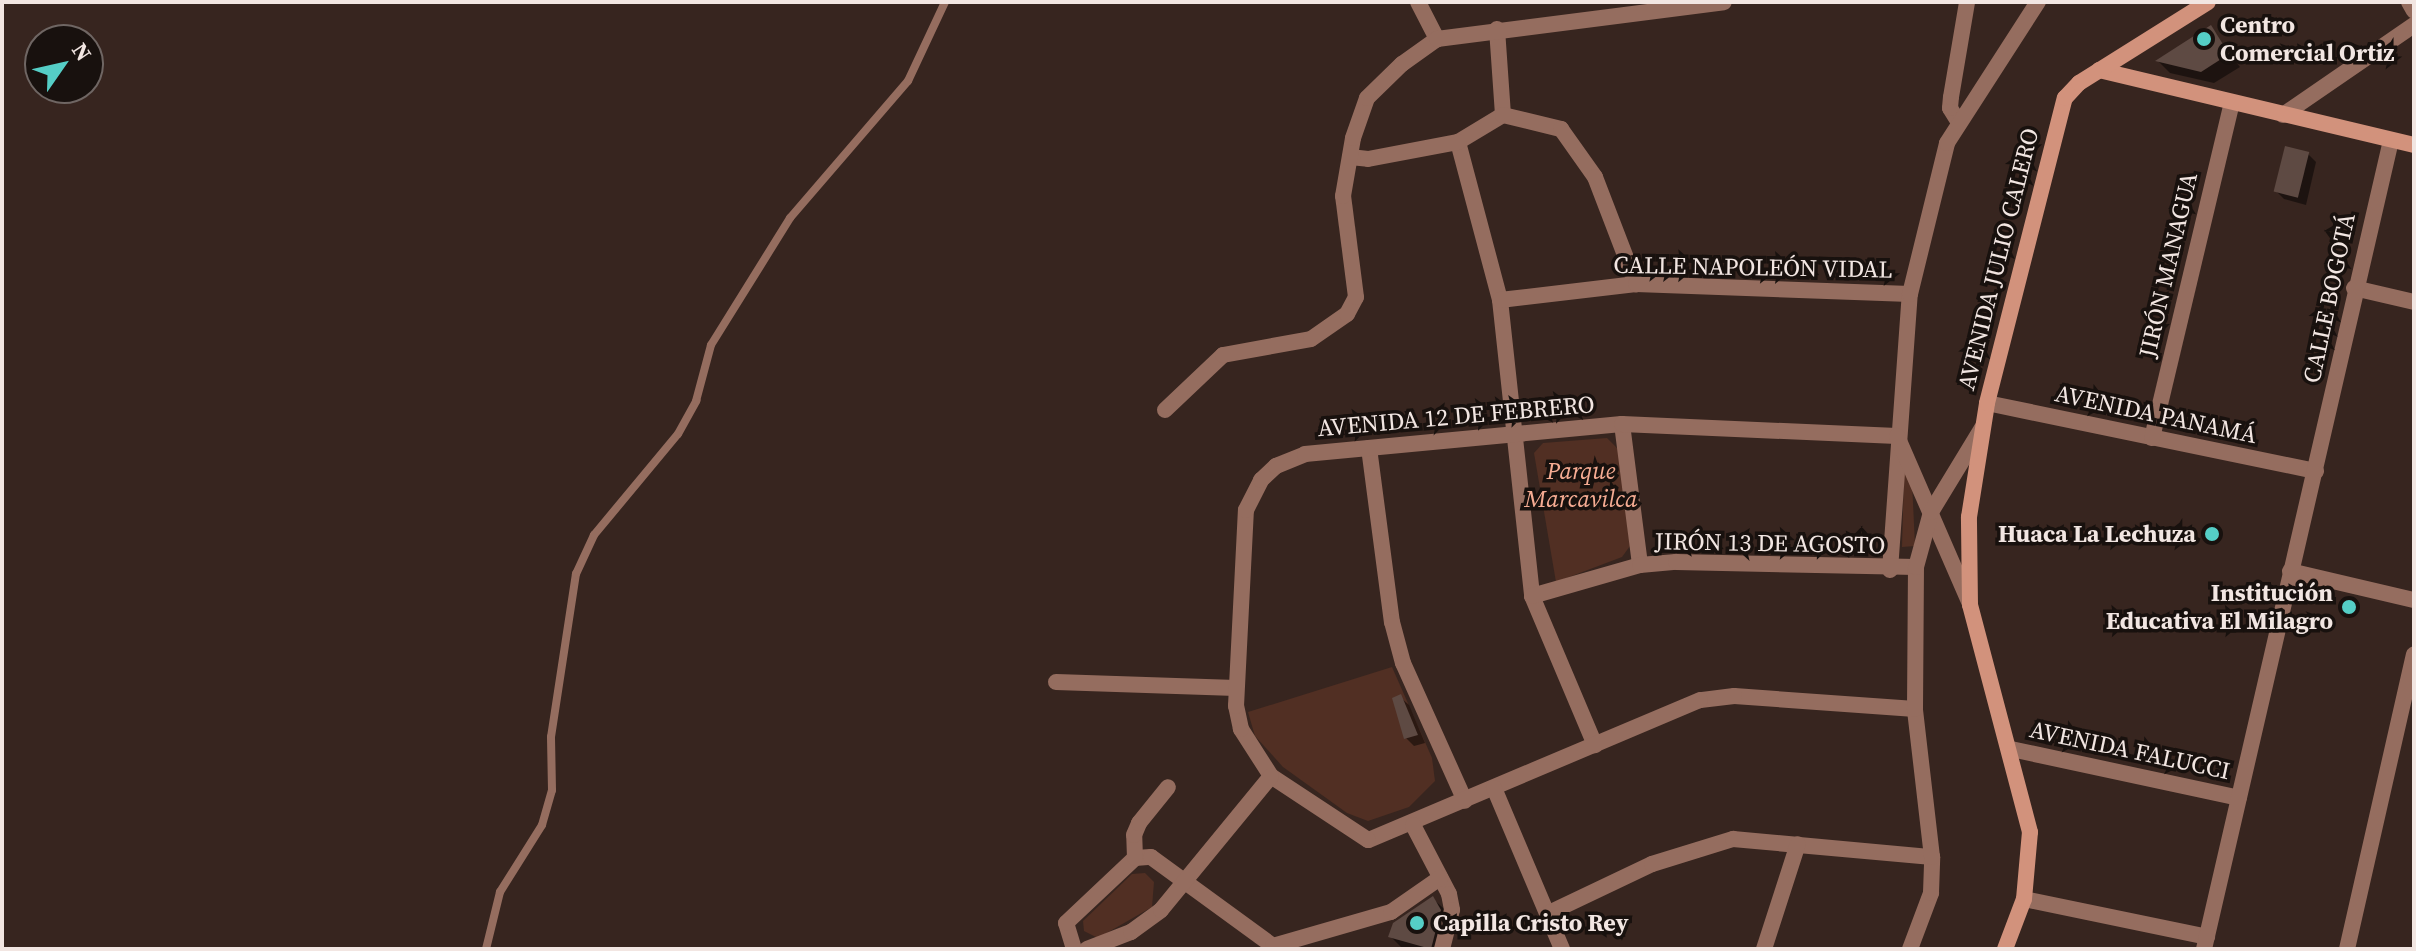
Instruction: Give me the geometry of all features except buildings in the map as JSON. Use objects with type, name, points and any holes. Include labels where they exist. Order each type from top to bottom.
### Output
[{"type":"street","points":[[1418,2],[1437,39]]},
{"type":"street","points":[[1165,410],[1223,355],[1311,339],[1347,314],[1356,297],[1357,277],[1343,196],[1350,157],[1367,98],[1437,39],[1724,2]]},
{"type":"street","points":[[1958,121],[1950,108],[1967,2]]},
{"type":"street","points":[[1890,570],[1897,436],[1910,294],[1947,143],[1958,121],[2038,2]]},
{"type":"street","name":"AVENIDA JULIO CALERO","points":[[1970,605],[1969,517],[1982,428],[2065,98],[2099,70],[2208,2]]},
{"type":"street","points":[[2409,2],[2414,11]]},
{"type":"street","points":[[2283,115],[2414,25]]},
{"type":"street","points":[[1497,29],[1503,115]]},
{"type":"street","points":[[2099,70],[2414,145]]},
{"type":"street","name":"JIRÓN MANAGUA","points":[[2152,438],[2232,103]]},
{"type":"street","points":[[1350,157],[1368,159],[1458,142],[1503,115],[1561,129],[1583,155],[1636,284]]},
{"type":"street","name":"CALLE BOGOTÁ","points":[[2238,800],[2290,571],[2317,469],[2354,288],[2391,140]]},
{"type":"street","points":[[1458,142],[1500,300],[1532,596],[1595,745]]},
{"type":"street","name":"CALLE NAPOLEÓN VIDAL","points":[[1500,300],[1636,284],[1910,294]]},
{"type":"street","points":[[2354,288],[2414,302]]},
{"type":"street","name":"AVENIDA PANAMÁ","points":[[1987,403],[2317,469]]},
{"type":"street","points":[[1622,424],[1640,565]]},
{"type":"street","name":"AVENIDA 12 DE FEBRERO","points":[[1897,436],[1622,424],[1305,454],[1276,466],[1252,494],[1246,510],[1236,688],[1241,729],[1271,776],[1368,840],[1413,825],[1595,745],[1712,699],[1915,709]]},
{"type":"street","points":[[1910,949],[1931,893],[1932,857],[1915,709],[1916,567],[1931,512],[1982,428]]},
{"type":"street","name":"AVENIDA JULIO CALERO","points":[[1897,436],[1970,605],[2011,749],[2030,832],[2024,899],[2005,949]]},
{"type":"street","points":[[1369,448],[1399,649],[1465,801]]},
{"type":"street","name":"JIRÓN 13 DE AGOSTO","points":[[1532,596],[1640,565],[1676,562],[1890,570],[1916,567]]},
{"type":"street","points":[[2290,571],[2414,600]]},
{"type":"street","points":[[2347,949],[2414,655]]},
{"type":"street","points":[[1056,682],[1236,688]]},
{"type":"street","name":"AVENIDA FALUCCI","points":[[2011,749],[2238,800]]},
{"type":"street","points":[[1087,949],[1145,923],[1186,884],[1271,776]]},
{"type":"street","points":[[1135,858],[1134,835],[1168,787]]},
{"type":"street","points":[[1494,788],[1562,949]]},
{"type":"street","points":[[2024,899],[2206,943],[2238,800]]},
{"type":"street","points":[[1413,825],[1440,878],[1452,910],[1442,949]]},
{"type":"street","points":[[1549,913],[1652,864],[1733,839],[1932,857]]},
{"type":"street","points":[[1764,949],[1798,844]]},
{"type":"street","points":[[1074,949],[1066,923],[1135,858],[1151,857],[1275,948],[1391,912],[1440,878]]},
{"type":"lane","points":[[486,949],[500,892],[542,825],[552,790],[551,737],[576,574],[594,535],[678,434],[696,401],[711,345],[790,218],[908,81],[945,2]]},
{"type":"green space","name":"Parque Marcavilca","points":[[1607,438],[1618,449],[1630,546],[1622,557],[1556,582],[1534,453],[1543,443]]},
{"type":"green space","points":[[1904,473],[1912,481],[1915,546],[1902,547]]},
{"type":"green space","points":[[1392,667],[1432,758],[1435,781],[1409,807],[1368,821],[1347,813],[1283,767],[1255,736],[1248,712]]},
{"type":"green space","points":[[1145,873],[1154,882],[1152,907],[1098,938],[1084,931],[1083,921],[1132,874]]},
{"type":"place","name":"Centro Comercial Ortiz","points":[[2204,39]]},
{"type":"place","name":"Huaca La Lechuza","points":[[2212,534]]},
{"type":"place","name":"Institución Educativa El Milagro","points":[[2349,607]]},
{"type":"place","name":"Capilla Cristo Rey","points":[[1417,923]]}]
